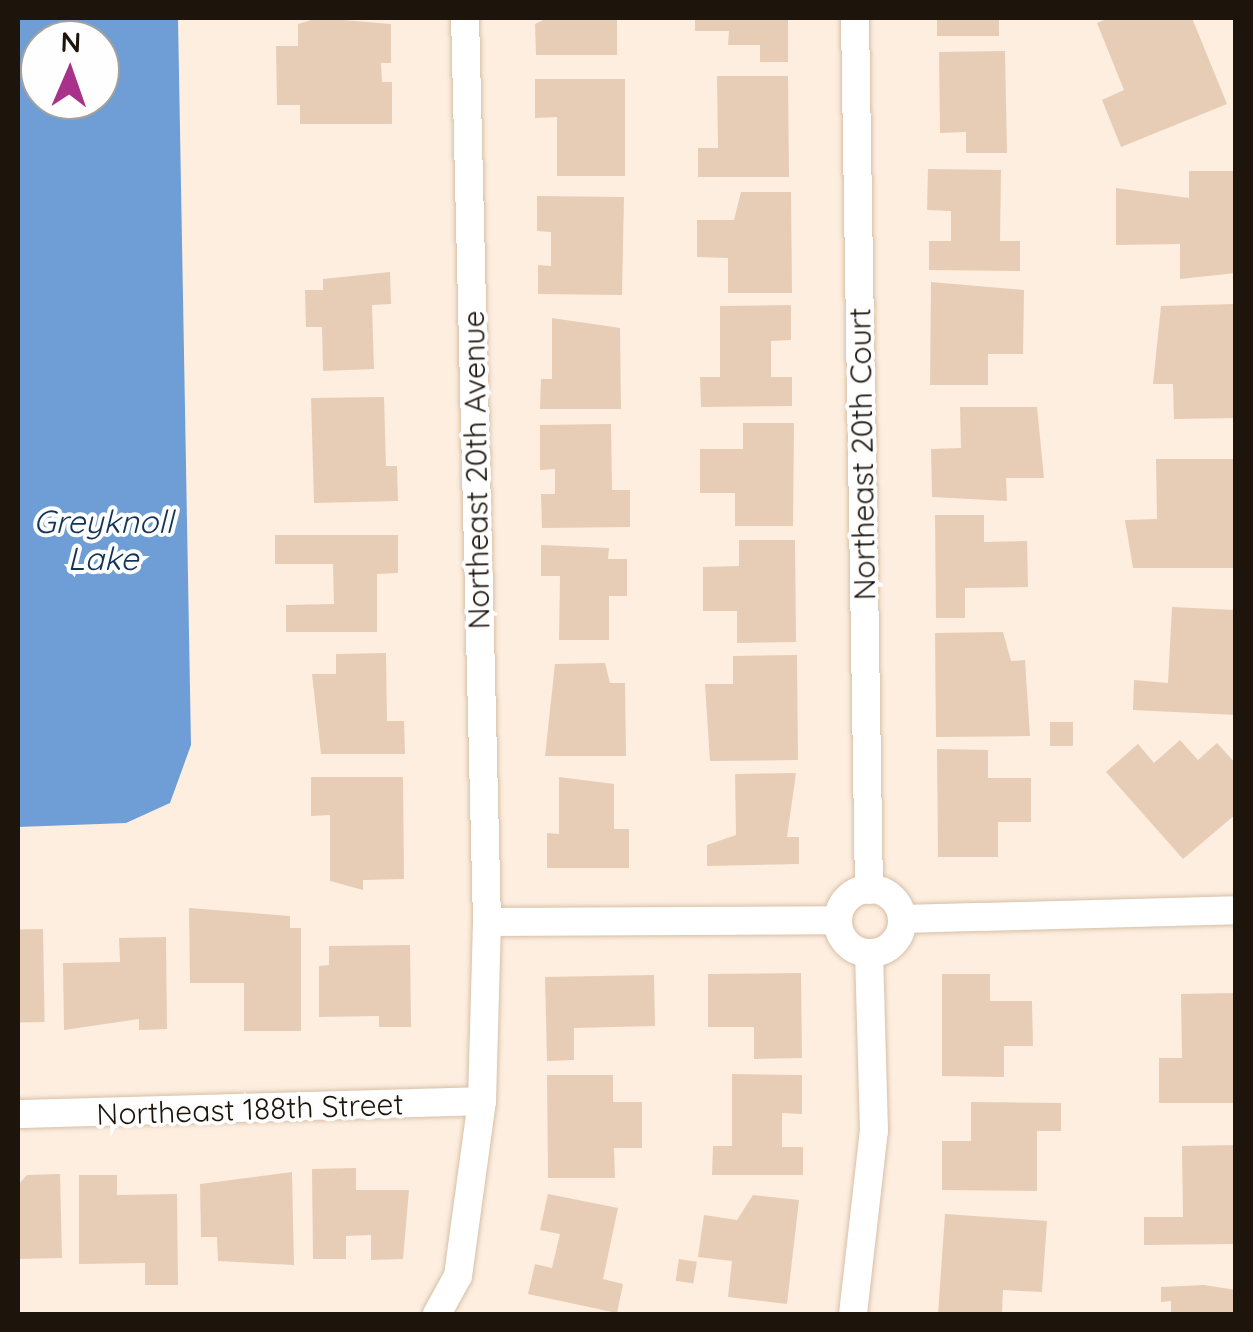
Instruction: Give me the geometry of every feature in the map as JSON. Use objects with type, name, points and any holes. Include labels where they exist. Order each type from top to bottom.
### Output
[{"type":"street","name":"Northeast 20th Avenue","points":[[436,1314],[458,1276],[482,1101],[486,922],[466,18]]},
{"type":"street","name":"Northeast 20th Court","points":[[855,18],[869,890]]},
{"type":"street","points":[[869,890],[888,895],[902,919],[897,940],[869,954],[850,946],[838,920],[844,903],[869,890]]},
{"type":"street","points":[[902,919],[1236,910]]},
{"type":"street","points":[[486,922],[838,920]]},
{"type":"street","points":[[853,1314],[874,1132],[869,954]]},
{"type":"street","name":"Northeast 188th Street","points":[[18,1114],[482,1101]]},
{"type":"water","name":"Greyknoll Lake","points":[[18,18],[178,18],[191,745],[170,803],[126,823],[18,827]]},
{"type":"building","points":[[318,18],[391,24],[391,63],[381,63],[382,82],[392,82],[392,124],[300,124],[300,105],[277,105],[276,46],[298,46],[298,24]]},
{"type":"building","points":[[547,18],[617,18],[617,55],[536,55],[535,24]]},
{"type":"building","points":[[695,18],[788,18],[788,62],[760,62],[760,45],[728,45],[729,31],[695,31]]},
{"type":"building","points":[[937,18],[999,18],[999,36],[937,36]]},
{"type":"building","points":[[1109,18],[1192,18],[1227,104],[1121,147],[1102,100],[1124,90],[1097,23]]},
{"type":"building","points":[[1005,51],[1007,153],[966,153],[966,132],[940,133],[939,52]]},
{"type":"building","points":[[717,76],[788,76],[789,177],[698,177],[698,148],[718,148]]},
{"type":"building","points":[[535,79],[625,79],[625,176],[557,176],[557,117],[535,118]]},
{"type":"building","points":[[928,169],[1001,170],[1000,241],[1020,241],[1020,271],[929,270],[929,241],[951,241],[951,211],[927,210]]},
{"type":"building","points":[[1189,171],[1236,171],[1236,273],[1180,279],[1180,244],[1116,245],[1116,188],[1189,198]]},
{"type":"building","points":[[741,192],[791,192],[792,293],[728,293],[728,258],[697,257],[697,220],[734,220]]},
{"type":"building","points":[[537,196],[624,197],[622,295],[538,294],[538,265],[551,266],[551,232],[537,231]]},
{"type":"building","points":[[390,272],[391,304],[372,305],[374,369],[323,371],[322,327],[306,327],[305,290],[323,290],[323,279]]},
{"type":"building","points":[[931,282],[1024,290],[1023,354],[988,354],[988,385],[930,385]]},
{"type":"building","points":[[1236,304],[1236,418],[1174,419],[1173,384],[1153,384],[1161,306]]},
{"type":"building","points":[[791,305],[791,340],[771,341],[771,377],[792,377],[792,406],[701,407],[700,377],[720,377],[720,306]]},
{"type":"building","points":[[552,318],[620,328],[621,409],[540,409],[541,379],[552,379]]},
{"type":"building","points":[[384,397],[386,466],[397,466],[398,501],[314,503],[311,398]]},
{"type":"building","points":[[960,407],[1037,407],[1044,478],[1006,478],[1007,501],[932,497],[931,449],[961,448]]},
{"type":"building","points":[[743,423],[794,423],[793,526],[735,526],[735,493],[700,493],[700,449],[743,449]]},
{"type":"building","points":[[611,424],[612,490],[630,490],[630,527],[542,528],[541,494],[555,494],[555,469],[540,470],[540,425]]},
{"type":"building","points":[[1156,459],[1235,459],[1235,568],[1133,568],[1125,520],[1157,519]]},
{"type":"building","points":[[935,515],[984,515],[984,542],[1027,541],[1028,587],[965,588],[965,618],[936,618]]},
{"type":"building","points":[[275,535],[398,535],[398,573],[377,574],[377,632],[286,632],[286,605],[334,604],[333,564],[275,564]]},
{"type":"building","points":[[739,540],[795,540],[796,642],[737,643],[737,611],[703,611],[703,567],[739,566]]},
{"type":"building","points":[[541,545],[609,548],[608,559],[627,559],[627,596],[609,596],[609,640],[559,640],[560,576],[541,576]]},
{"type":"building","points":[[1172,607],[1236,610],[1236,715],[1133,710],[1134,680],[1168,683]]},
{"type":"building","points":[[1003,632],[1011,661],[1025,660],[1030,736],[936,737],[935,633]]},
{"type":"building","points":[[386,653],[387,721],[404,721],[405,754],[321,754],[312,674],[336,674],[336,654]]},
{"type":"building","points":[[797,655],[798,760],[710,761],[705,684],[733,684],[733,656]]},
{"type":"building","points":[[605,663],[610,683],[625,683],[626,756],[545,756],[555,664]]},
{"type":"building","points":[[1050,722],[1073,722],[1073,746],[1050,746]]},
{"type":"building","points":[[1180,740],[1198,760],[1217,743],[1236,764],[1236,814],[1183,859],[1106,772],[1138,744],[1154,763]]},
{"type":"building","points":[[937,749],[988,750],[988,778],[1031,778],[1031,822],[998,822],[998,857],[938,857]]},
{"type":"building","points":[[796,773],[787,837],[799,837],[799,864],[707,866],[707,845],[736,835],[735,774]]},
{"type":"building","points":[[311,777],[403,777],[404,879],[363,880],[363,890],[330,881],[330,815],[311,816]]},
{"type":"building","points":[[559,777],[614,784],[614,829],[629,829],[629,868],[547,868],[547,833],[559,834]]},
{"type":"building","points":[[189,908],[290,916],[290,928],[301,928],[301,1031],[244,1031],[244,983],[190,983]]},
{"type":"building","points":[[18,929],[43,929],[45,1022],[20,1022]]},
{"type":"building","points":[[166,937],[167,1029],[139,1030],[139,1019],[64,1030],[63,963],[120,962],[119,938]]},
{"type":"building","points":[[410,945],[411,1027],[379,1027],[379,1016],[319,1017],[319,966],[329,965],[329,946]]},
{"type":"building","points":[[801,973],[802,1058],[754,1059],[754,1027],[708,1027],[708,974]]},
{"type":"building","points":[[942,974],[990,974],[990,1001],[1032,1001],[1033,1046],[1004,1046],[1004,1077],[942,1076]]},
{"type":"building","points":[[654,975],[655,1026],[574,1028],[574,1060],[547,1061],[545,977]]},
{"type":"building","points":[[1236,993],[1236,1103],[1159,1103],[1159,1058],[1182,1058],[1181,994]]},
{"type":"building","points":[[732,1074],[802,1075],[802,1114],[782,1113],[782,1147],[803,1147],[803,1175],[712,1175],[713,1146],[732,1146]]},
{"type":"building","points":[[547,1075],[613,1075],[613,1102],[642,1102],[642,1148],[614,1148],[615,1178],[548,1178]]},
{"type":"building","points":[[971,1102],[1061,1103],[1061,1131],[1037,1131],[1037,1191],[942,1190],[942,1141],[971,1141]]},
{"type":"building","points":[[1236,1145],[1236,1244],[1144,1245],[1144,1217],[1183,1217],[1182,1146]]},
{"type":"building","points":[[356,1168],[356,1190],[409,1190],[403,1259],[371,1260],[371,1235],[346,1236],[346,1259],[313,1259],[312,1169]]},
{"type":"building","points":[[292,1172],[294,1265],[218,1261],[217,1237],[201,1237],[200,1184]]},
{"type":"building","points":[[60,1174],[62,1258],[18,1259],[18,1185],[27,1175]]},
{"type":"building","points":[[79,1175],[117,1175],[117,1195],[177,1194],[178,1285],[145,1285],[145,1263],[79,1264]]},
{"type":"building","points":[[548,1194],[618,1208],[603,1279],[623,1284],[617,1313],[528,1294],[535,1264],[552,1268],[560,1234],[540,1230]]},
{"type":"building","points":[[753,1195],[799,1200],[787,1304],[728,1297],[732,1261],[698,1257],[704,1215],[737,1220]]},
{"type":"building","points":[[945,1214],[1047,1221],[1042,1292],[1003,1290],[1002,1314],[938,1314]]},
{"type":"building","points":[[679,1259],[697,1262],[693,1284],[676,1281]]},
{"type":"building","points":[[1204,1285],[1236,1290],[1236,1314],[1171,1314],[1171,1301],[1161,1302],[1161,1287]]}]
